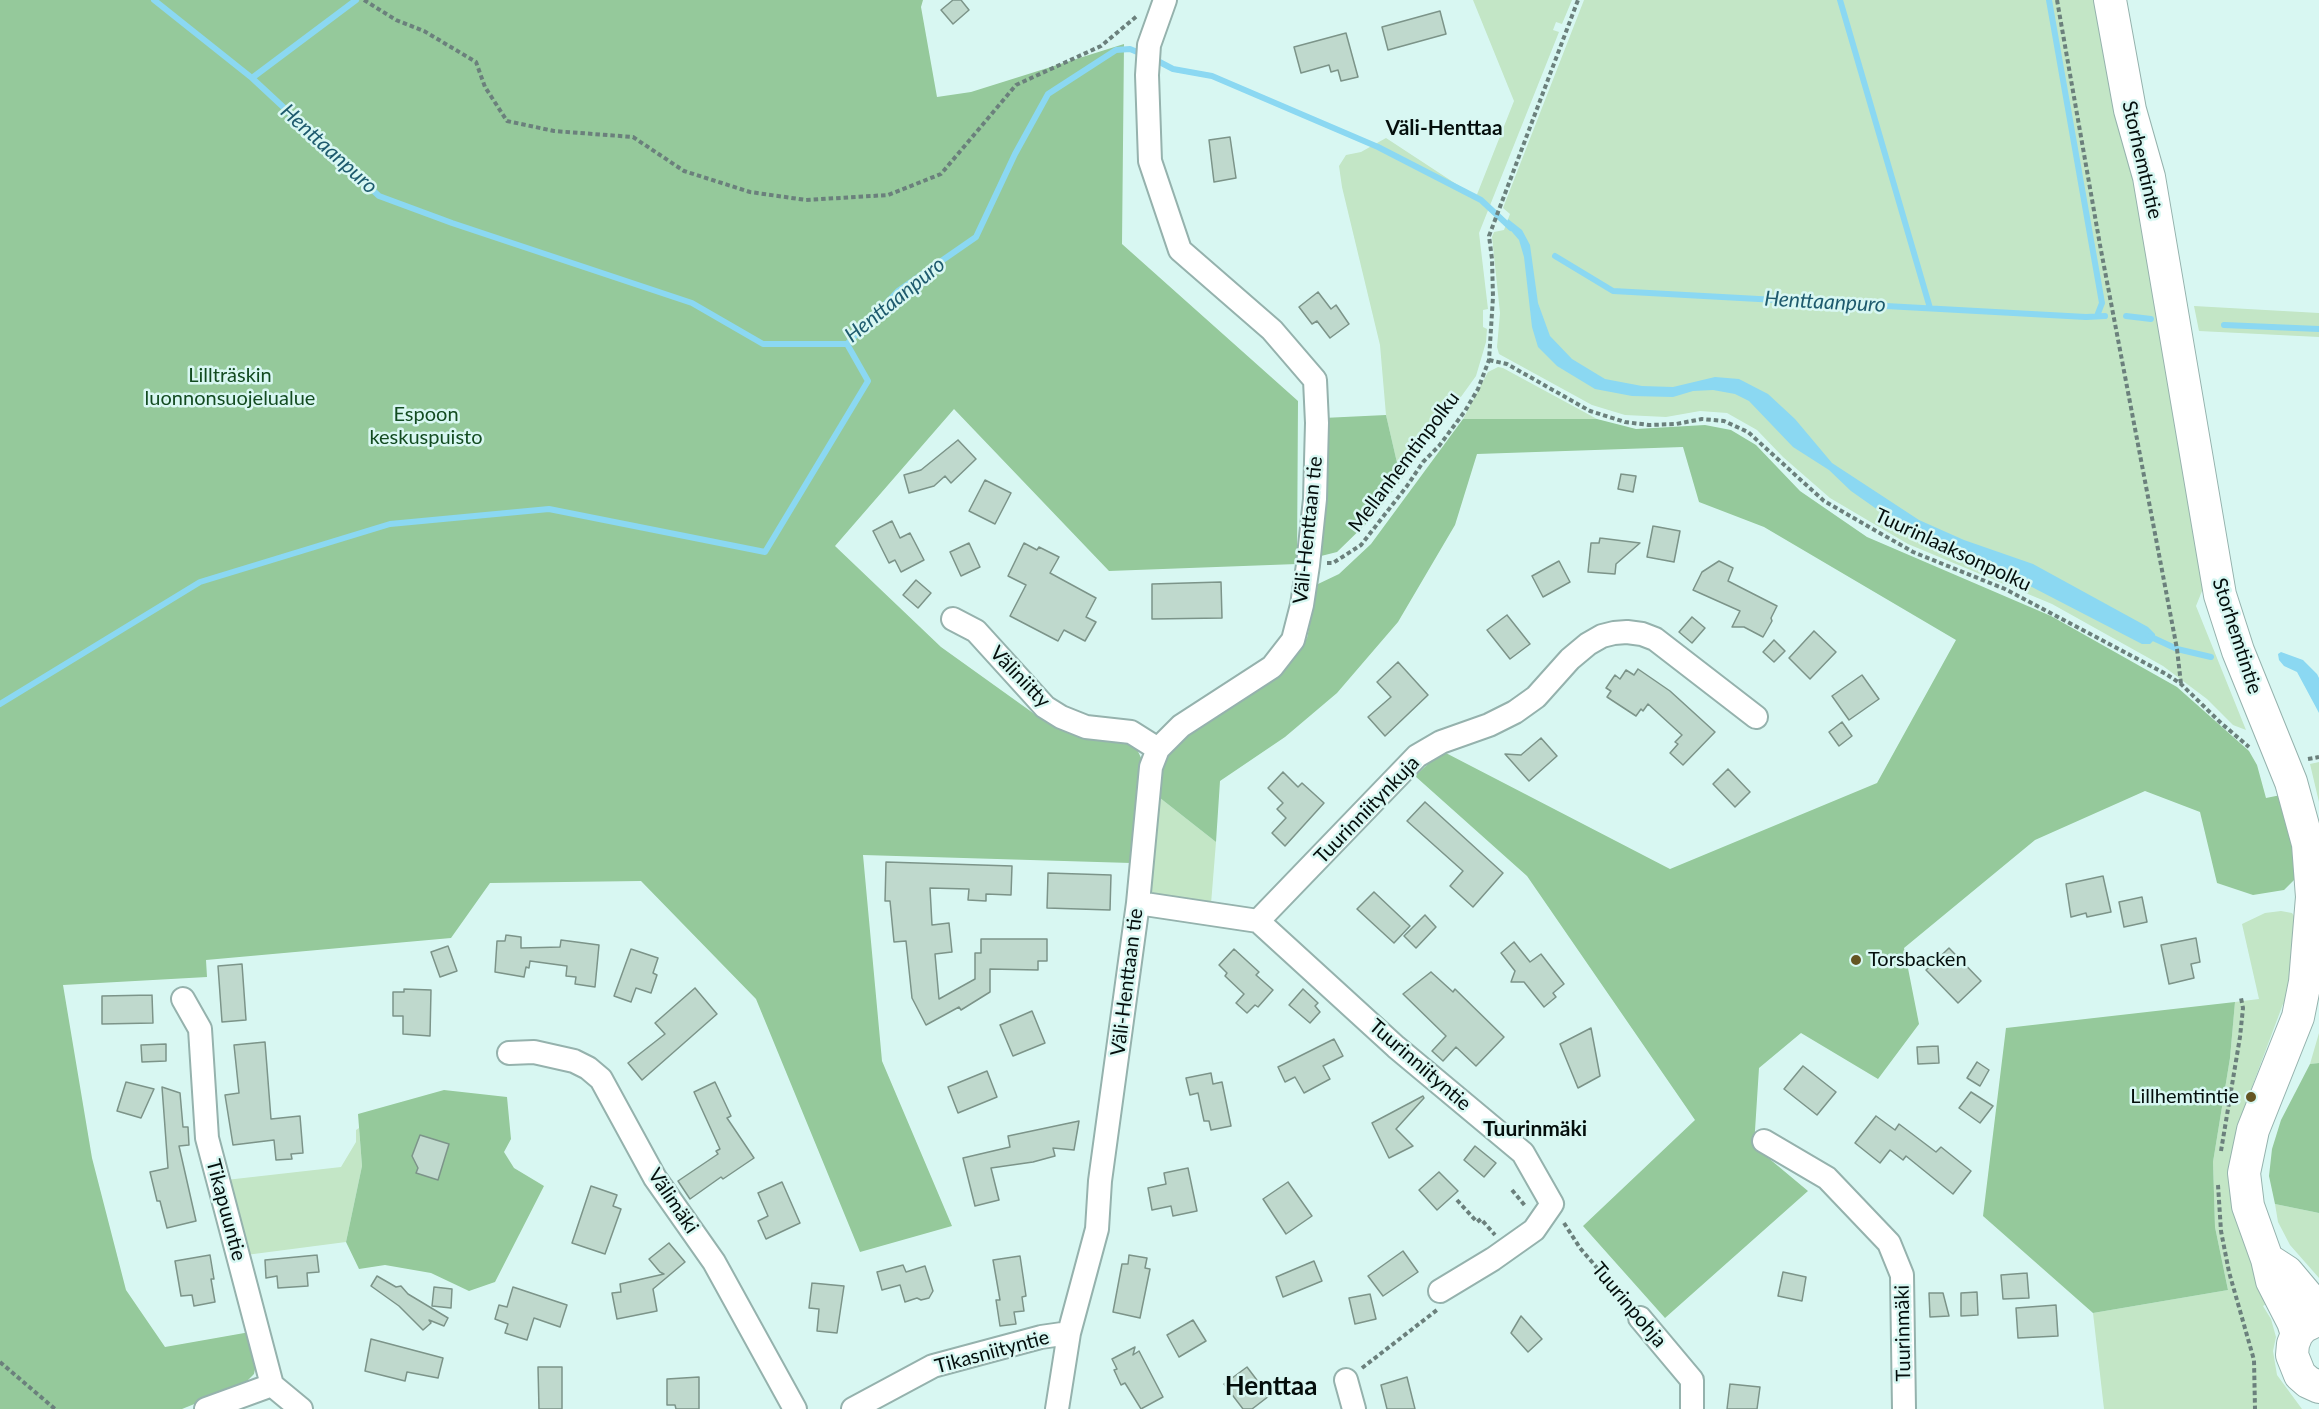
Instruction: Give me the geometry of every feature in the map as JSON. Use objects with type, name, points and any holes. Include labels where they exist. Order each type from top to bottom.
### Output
[{"type":"main road","name":"Storhemtintie","points":[[2110,0],[2130,111],[2149,177],[2220,595],[2238,651],[2295,792],[2308,844],[2312,897],[2306,982],[2298,1017],[2253,1130],[2244,1173],[2248,1206],[2267,1259],[2272,1281],[2293,1322],[2308,1327]]},
{"type":"main road","points":[[2267,1259],[2287,1272],[2319,1310]]},
{"type":"main road","points":[[2308,1327],[2292,1355],[2295,1366],[2308,1382],[2318,1389]]},
{"type":"street","name":"Väli-Henttaan tie","points":[[1057,1409],[1069,1333],[1097,1229],[1100,1181],[1138,903],[1151,767],[1158,749],[1180,726],[1272,667],[1293,640],[1302,605],[1315,500],[1317,423],[1315,380],[1272,330],[1180,250],[1150,161],[1147,75],[1149,45],[1164,1]]},
{"type":"street","name":"Väliniitty","points":[[953,619],[976,631],[1045,707],[1060,717],[1086,727],[1131,732],[1158,749]]},
{"type":"street","name":"Tuurinniitynkuja","points":[[1258,921],[1417,756],[1441,742],[1489,725],[1515,712],[1536,697],[1570,659],[1602,636],[1627,632],[1655,639],[1756,717]]},
{"type":"street","points":[[1138,903],[1258,921]]},
{"type":"street","name":"Tuurinniityntie","points":[[1258,921],[1396,1047],[1523,1153],[1552,1204]]},
{"type":"street","name":"Tikapuuntie","points":[[183,999],[200,1029],[207,1138],[272,1385]]},
{"type":"street","name":"Välimäki","points":[[508,1053],[534,1052],[574,1061],[588,1068],[601,1079],[656,1178],[714,1262],[795,1409]]},
{"type":"street","name":"Tuurinmäki","points":[[1764,1141],[1827,1178],[1889,1243],[1902,1275],[1904,1409]]},
{"type":"street","points":[[1440,1291],[1493,1259],[1534,1230],[1552,1204]]},
{"type":"street","name":"Tuurinpohja","points":[[1640,1318],[1692,1380],[1692,1409]]},
{"type":"street","name":"Tikasniityntie","points":[[853,1409],[933,1366],[1041,1337],[1069,1333]]},
{"type":"street","points":[[1346,1380],[1354,1409]]},
{"type":"street","points":[[206,1409],[272,1385],[301,1409]]},
{"type":"path","points":[[364,0],[396,20],[424,32],[476,62],[485,87],[507,121],[554,131],[633,137],[684,171],[750,192],[806,200],[888,195],[941,174],[1016,85],[1101,46],[1149,5],[1164,1]]},
{"type":"path","name":"Mellanhemtinpolku","points":[[1308,565],[1333,563],[1360,545],[1423,462],[1439,446],[1478,389],[1489,360],[1493,297],[1489,236],[1578,0]]},
{"type":"path","points":[[2057,0],[2102,257],[2177,650],[2181,684]]},
{"type":"path","name":"Tuurinlaaksonpolku","points":[[1489,360],[1506,364],[1590,411],[1625,422],[1649,425],[1702,419],[1724,421],[1749,432],[1824,501],[1861,524],[1913,552],[2015,594],[2181,684],[2254,752]]},
{"type":"path","points":[[1512,1190],[1528,1209],[1520,1215]]},
{"type":"path","points":[[1457,1200],[1478,1222],[1481,1219],[1497,1236]]},
{"type":"path","name":"Tuurinpohja","points":[[1552,1204],[1580,1248],[1640,1318]]},
{"type":"path","points":[[1346,1380],[1442,1306],[1440,1291]]},
{"type":"path","points":[[2241,1316],[2254,1360],[2255,1409]]},
{"type":"path","points":[[0,1362],[55,1409]]},
{"type":"green space","name":"Espoon keskuspuisto","points":[[0,0],[923,0],[921,7],[937,97],[971,92],[1124,44],[1122,244],[1298,401],[1297,564],[1109,571],[954,409],[835,546],[941,647],[1047,723],[1080,736],[1118,740],[1135,745],[1143,762],[1131,863],[863,855],[882,1061],[952,1226],[860,1252],[756,999],[641,881],[490,883],[451,938],[206,960],[207,977],[63,985],[92,1158],[126,1290],[165,1347],[250,1332],[257,1359],[254,1374],[244,1384],[182,1409],[0,1409]]},
{"type":"green space","points":[[1473,0],[1572,0],[1562,24],[1556,22],[1553,30],[1559,32],[1479,233],[1488,309],[1483,310],[1483,327],[1487,329],[1486,342],[1476,376],[1401,480],[1386,415],[1380,345],[1339,166],[1346,155],[1361,152],[1386,138],[1476,197],[1514,101]]},
{"type":"green space","points":[[1584,0],[2098,0],[2121,138],[2142,203],[2206,581],[2196,606],[2246,730],[2233,725],[2207,699],[2163,666],[2052,604],[1908,544],[1830,498],[1783,457],[1757,430],[1727,413],[1700,411],[1666,417],[1625,415],[1592,405],[1499,354],[1497,347],[1500,313],[1492,237],[1494,232],[1504,230],[1510,214],[1503,208]]},
{"type":"green space","points":[[2194,306],[2319,313],[2319,337],[2199,331]]},
{"type":"green space","points":[[1498,367],[1597,419],[1463,419],[1488,372]]},
{"type":"green space","points":[[1386,415],[1401,480],[1373,517],[1337,552],[1317,557],[1323,418]]},
{"type":"green space","points":[[1463,419],[1597,419],[1636,429],[1705,425],[1731,430],[1756,445],[1800,491],[1867,537],[2051,616],[2177,687],[2249,751],[2257,765],[2266,798],[2286,794],[2300,866],[2296,878],[2284,890],[2253,895],[2217,883],[2200,812],[2145,791],[2035,840],[1904,948],[1919,1024],[1878,1079],[1801,1033],[1759,1068],[1754,1146],[1808,1191],[1665,1318],[1583,1226],[1695,1120],[1527,876],[1415,776],[1442,751],[1670,869],[1877,783],[1956,640],[1764,527],[1699,502],[1683,447],[1477,454],[1455,525],[1398,622],[1337,693],[1285,737],[1220,781],[1216,842],[1155,794],[1168,748],[1277,677],[1307,638],[1318,584],[1339,574],[1371,544]]},
{"type":"green space","points":[[2319,762],[2319,802],[2310,764]]},
{"type":"green space","points":[[1155,794],[1216,842],[1211,904],[1150,893]]},
{"type":"green space","points":[[2281,911],[2292,913],[2300,925],[2290,1005],[2283,1004],[2237,1127],[2242,1130],[2273,1299],[2263,1306],[2271,1319],[2276,1337],[2273,1351],[2277,1375],[2302,1409],[2104,1409],[2093,1313],[2228,1290],[2215,1227],[2213,1162],[2230,1058],[2235,1002],[2259,999],[2242,924],[2265,913]]},
{"type":"green space","points":[[2235,1002],[2230,1058],[2213,1162],[2215,1227],[2228,1290],[2093,1313],[1983,1216],[2006,1028]]},
{"type":"green space","points":[[2319,1033],[2319,1063],[2310,1064]]},
{"type":"green space","points":[[2319,1063],[2319,1213],[2275,1204],[2269,1176],[2272,1149],[2281,1120],[2310,1064]]},
{"type":"green space","points":[[444,1090],[507,1097],[511,1139],[504,1152],[514,1168],[544,1186],[495,1282],[469,1291],[431,1273],[385,1265],[359,1269],[346,1242],[362,1166],[358,1114]]},
{"type":"green space","points":[[359,1128],[362,1166],[346,1242],[246,1255],[226,1180],[341,1167],[356,1142],[356,1130]]},
{"type":"green space","points":[[2275,1204],[2319,1213],[2319,1278],[2290,1245],[2278,1222]]},
{"type":"water","points":[[1508,219],[1522,230],[1530,245],[1538,303],[1550,336],[1572,359],[1605,379],[1642,386],[1673,387],[1715,377],[1739,379],[1768,394],[1795,419],[1832,463],[1919,520],[1964,540],[2033,564],[2148,627],[2155,634],[2155,639],[2150,644],[2142,644],[2028,585],[1915,536],[1851,491],[1829,470],[1793,447],[1749,401],[1735,394],[1713,390],[1693,391],[1673,397],[1632,396],[1595,389],[1557,366],[1538,347],[1532,327],[1524,257],[1519,240],[1506,225]]},
{"type":"water","points":[[2281,652],[2303,660],[2317,674],[2319,713],[2297,672],[2284,666],[2279,660],[2278,654]]},
{"type":"building","points":[[953,0],[961,0],[969,10],[953,24],[941,10]]},
{"type":"building","points":[[1440,11],[1446,34],[1388,50],[1382,27]]},
{"type":"building","points":[[1346,33],[1358,77],[1341,81],[1338,70],[1331,72],[1329,65],[1301,73],[1294,47]]},
{"type":"building","points":[[1230,137],[1236,178],[1214,182],[1209,140]]},
{"type":"building","points":[[1318,292],[1331,309],[1336,305],[1349,324],[1330,338],[1317,321],[1312,324],[1299,307]]},
{"type":"building","points":[[958,440],[976,459],[951,483],[945,476],[934,486],[909,493],[904,475],[921,470]]},
{"type":"building","points":[[1621,474],[1636,476],[1633,492],[1618,489]]},
{"type":"building","points":[[985,480],[1011,493],[995,524],[969,511]]},
{"type":"building","points":[[892,521],[900,538],[910,533],[924,560],[901,572],[895,560],[889,563],[873,531]]},
{"type":"building","points":[[1653,526],[1680,531],[1674,562],[1647,557]]},
{"type":"building","points":[[1600,538],[1640,543],[1616,564],[1615,574],[1588,572],[1591,543],[1599,543]]},
{"type":"building","points":[[969,543],[980,567],[961,576],[950,552]]},
{"type":"building","points":[[1024,543],[1037,550],[1039,547],[1059,557],[1050,573],[1096,598],[1086,617],[1096,622],[1085,641],[1064,630],[1058,641],[1010,616],[1026,585],[1008,576]]},
{"type":"building","points":[[1559,561],[1570,582],[1543,597],[1532,576]]},
{"type":"building","points":[[1719,561],[1733,568],[1728,581],[1777,606],[1763,637],[1744,627],[1732,627],[1740,611],[1693,590],[1702,572]]},
{"type":"building","points":[[916,580],[931,593],[918,608],[903,595]]},
{"type":"building","points":[[1221,582],[1222,618],[1152,619],[1152,584]]},
{"type":"building","points":[[1507,615],[1530,644],[1510,659],[1487,630]]},
{"type":"building","points":[[1692,617],[1705,628],[1692,643],[1679,632]]},
{"type":"building","points":[[1814,631],[1836,652],[1810,679],[1789,658]]},
{"type":"building","points":[[1774,640],[1785,651],[1774,662],[1763,652]]},
{"type":"building","points":[[1398,662],[1428,695],[1385,736],[1368,717],[1391,697],[1377,682]]},
{"type":"building","points":[[1638,669],[1670,691],[1715,732],[1683,765],[1670,753],[1678,744],[1675,742],[1682,735],[1648,704],[1636,716],[1607,697],[1611,691],[1606,688],[1615,675],[1620,679],[1626,670],[1634,675]]},
{"type":"building","points":[[1862,675],[1879,699],[1849,720],[1832,696]]},
{"type":"building","points":[[1842,722],[1852,736],[1839,746],[1829,732]]},
{"type":"building","points":[[1541,738],[1557,756],[1529,781],[1505,754],[1521,755]]},
{"type":"building","points":[[1728,769],[1750,792],[1735,807],[1713,784]]},
{"type":"building","points":[[1283,772],[1298,787],[1302,783],[1324,803],[1285,846],[1272,833],[1286,818],[1277,809],[1283,803],[1268,788]]},
{"type":"building","points":[[1425,802],[1503,873],[1473,907],[1450,886],[1463,871],[1407,821]]},
{"type":"building","points":[[886,862],[1012,866],[1011,895],[986,894],[986,901],[968,900],[969,889],[930,888],[932,925],[949,923],[952,952],[935,954],[939,999],[975,979],[975,953],[981,953],[981,939],[1047,939],[1047,961],[1038,961],[1038,970],[990,969],[990,992],[961,1010],[959,1007],[926,1025],[912,998],[906,941],[894,942],[890,901],[885,901]]},
{"type":"building","points":[[1048,873],[1111,875],[1110,910],[1047,908]]},
{"type":"building","points":[[2103,876],[2111,912],[2087,917],[2086,913],[2071,917],[2066,884]]},
{"type":"building","points":[[1374,892],[1410,926],[1394,943],[1357,909]]},
{"type":"building","points":[[2142,897],[2147,922],[2124,927],[2119,902]]},
{"type":"building","points":[[1425,915],[1436,927],[1416,948],[1404,936]]},
{"type":"building","points":[[506,935],[521,937],[521,948],[560,947],[561,940],[599,945],[595,987],[575,984],[576,977],[566,976],[567,966],[530,961],[524,977],[495,972],[497,941],[505,941]]},
{"type":"building","points":[[2196,938],[2200,962],[2191,964],[2194,978],[2169,984],[2161,945]]},
{"type":"building","points":[[1514,942],[1530,962],[1541,954],[1564,984],[1553,993],[1556,997],[1544,1007],[1524,982],[1511,982],[1515,971],[1501,953]]},
{"type":"building","points":[[448,946],[457,971],[440,977],[431,952]]},
{"type":"building","points":[[1949,948],[1981,981],[1958,1003],[1926,970]]},
{"type":"building","points":[[631,949],[658,958],[653,973],[657,975],[651,993],[636,988],[631,1002],[614,996]]},
{"type":"building","points":[[1234,949],[1259,972],[1256,975],[1273,990],[1258,1007],[1255,1005],[1247,1013],[1236,1003],[1244,994],[1225,976],[1227,973],[1219,965]]},
{"type":"building","points":[[242,964],[246,1020],[222,1022],[218,966]]},
{"type":"building","points":[[1431,972],[1453,992],[1455,989],[1504,1037],[1476,1066],[1456,1047],[1443,1061],[1432,1051],[1446,1036],[1403,994]]},
{"type":"building","points":[[695,988],[717,1014],[642,1080],[628,1063],[665,1034],[655,1023]]},
{"type":"building","points":[[404,989],[431,990],[430,1036],[403,1034],[403,1016],[393,1016],[393,992],[404,992]]},
{"type":"building","points":[[1303,989],[1318,1003],[1315,1006],[1320,1012],[1310,1023],[1289,1005]]},
{"type":"building","points":[[152,995],[153,1023],[102,1024],[102,996]]},
{"type":"building","points":[[1032,1011],[1045,1043],[1013,1056],[1000,1025]]},
{"type":"building","points":[[1591,1028],[1600,1076],[1578,1088],[1560,1044]]},
{"type":"building","points":[[1334,1039],[1343,1056],[1323,1066],[1330,1079],[1304,1093],[1295,1077],[1285,1082],[1278,1067]]},
{"type":"building","points":[[265,1042],[271,1119],[300,1116],[303,1153],[291,1154],[292,1159],[276,1160],[274,1140],[233,1145],[225,1095],[239,1093],[234,1045]]},
{"type":"building","points":[[166,1044],[166,1061],[142,1062],[141,1045]]},
{"type":"building","points":[[1938,1046],[1939,1063],[1918,1064],[1917,1047]]},
{"type":"building","points":[[1977,1062],[1989,1070],[1980,1086],[1967,1078]]},
{"type":"building","points":[[1803,1066],[1836,1092],[1817,1115],[1784,1089]]},
{"type":"building","points":[[987,1071],[997,1097],[958,1113],[948,1087]]},
{"type":"building","points":[[1211,1073],[1213,1084],[1222,1082],[1231,1126],[1211,1130],[1209,1121],[1204,1121],[1198,1093],[1190,1095],[1186,1078]]},
{"type":"building","points":[[126,1082],[154,1089],[141,1118],[117,1111]]},
{"type":"building","points":[[715,1082],[731,1116],[727,1118],[754,1158],[723,1179],[721,1177],[690,1199],[678,1181],[718,1154],[716,1151],[720,1149],[694,1092]]},
{"type":"building","points":[[162,1087],[180,1093],[183,1127],[188,1127],[189,1145],[179,1146],[196,1221],[167,1228],[150,1172],[168,1168]]},
{"type":"building","points":[[1971,1092],[1993,1106],[1980,1123],[1959,1108]]},
{"type":"building","points":[[1423,1096],[1424,1098],[1396,1129],[1413,1146],[1389,1158],[1372,1123]]},
{"type":"building","points":[[1876,1116],[1895,1130],[1899,1124],[1936,1152],[1941,1147],[1971,1171],[1953,1194],[1906,1156],[1903,1160],[1890,1150],[1880,1163],[1855,1143]]},
{"type":"building","points":[[1079,1121],[1074,1150],[1053,1148],[1055,1156],[1033,1162],[991,1168],[999,1200],[975,1206],[963,1158],[1010,1147],[1008,1136]]},
{"type":"building","points":[[420,1135],[449,1144],[438,1180],[416,1173],[418,1168],[412,1156]]},
{"type":"building","points":[[1475,1146],[1496,1163],[1484,1177],[1464,1160]]},
{"type":"building","points":[[1188,1168],[1197,1211],[1173,1216],[1171,1206],[1152,1210],[1148,1188],[1166,1184],[1164,1173]]},
{"type":"building","points":[[1439,1172],[1458,1191],[1437,1210],[1419,1190]]},
{"type":"building","points":[[782,1182],[800,1223],[766,1239],[758,1221],[768,1216],[758,1193]]},
{"type":"building","points":[[1288,1182],[1312,1216],[1286,1234],[1263,1199]]},
{"type":"building","points":[[591,1186],[617,1195],[613,1206],[621,1209],[605,1254],[572,1243]]},
{"type":"building","points":[[669,1243],[685,1262],[653,1289],[657,1311],[617,1319],[612,1293],[621,1292],[620,1284],[664,1274],[649,1259]]},
{"type":"building","points":[[1403,1251],[1418,1272],[1383,1296],[1368,1276]]},
{"type":"building","points":[[210,1255],[215,1302],[194,1306],[192,1295],[181,1296],[175,1261]]},
{"type":"building","points":[[317,1255],[319,1272],[307,1273],[308,1286],[278,1288],[277,1276],[266,1278],[265,1260]]},
{"type":"building","points":[[1129,1255],[1147,1258],[1145,1268],[1150,1269],[1140,1318],[1113,1312],[1122,1264],[1128,1264]]},
{"type":"building","points":[[1020,1256],[1026,1296],[1022,1297],[1024,1311],[1014,1312],[1016,1324],[1000,1326],[996,1300],[1000,1300],[993,1260]]},
{"type":"building","points":[[1314,1261],[1322,1281],[1283,1297],[1276,1277]]},
{"type":"building","points":[[903,1265],[906,1272],[925,1266],[933,1291],[929,1298],[921,1300],[917,1298],[905,1302],[900,1285],[882,1290],[877,1272]]},
{"type":"building","points":[[1783,1272],[1806,1277],[1802,1301],[1778,1296]]},
{"type":"building","points":[[2027,1273],[2029,1298],[2003,1299],[2001,1275]]},
{"type":"building","points":[[377,1276],[396,1287],[401,1286],[408,1294],[448,1318],[444,1326],[429,1320],[431,1323],[423,1330],[399,1306],[371,1286]]},
{"type":"building","points":[[812,1283],[844,1286],[837,1333],[817,1331],[819,1309],[809,1308]]},
{"type":"building","points":[[434,1287],[452,1289],[451,1308],[432,1306]]},
{"type":"building","points":[[513,1287],[567,1305],[560,1327],[534,1318],[527,1340],[505,1333],[508,1324],[495,1319],[499,1305],[507,1307]]},
{"type":"building","points":[[1977,1292],[1978,1315],[1961,1316],[1961,1293]]},
{"type":"building","points":[[1929,1293],[1943,1293],[1949,1316],[1930,1317]]},
{"type":"building","points":[[1370,1294],[1376,1319],[1355,1324],[1349,1298]]},
{"type":"building","points":[[2056,1305],[2058,1336],[2018,1338],[2016,1308]]},
{"type":"building","points":[[1521,1316],[1542,1339],[1528,1352],[1511,1333]]},
{"type":"building","points":[[1193,1320],[1206,1341],[1179,1357],[1167,1335]]},
{"type":"building","points":[[371,1339],[443,1358],[438,1378],[407,1372],[405,1381],[365,1371]]},
{"type":"building","points":[[1135,1347],[1133,1355],[1139,1351],[1163,1397],[1141,1409],[1125,1383],[1121,1385],[1112,1359]]},
{"type":"building","points":[[538,1367],[562,1367],[562,1409],[539,1409]]},
{"type":"building","points":[[1247,1367],[1269,1396],[1252,1409],[1243,1409],[1224,1384]]},
{"type":"building","points":[[699,1377],[699,1409],[676,1409],[675,1405],[667,1405],[667,1379]]},
{"type":"building","points":[[1407,1377],[1415,1409],[1387,1409],[1381,1385]]},
{"type":"building","points":[[1730,1384],[1760,1387],[1757,1409],[1727,1409]]},
{"type":"waterway","name":"Henttaanpuro","points":[[154,0],[252,78],[379,196],[452,223],[692,303],[763,344],[847,344],[898,291],[976,237],[1015,154],[1048,94],[1116,50],[1130,49],[1142,54]]},
{"type":"waterway","points":[[252,78],[356,0]]},
{"type":"waterway","points":[[1840,0],[1930,308]]},
{"type":"waterway","points":[[2049,0],[2102,303],[2097,316]]},
{"type":"waterway","name":"Henttaanpuro","points":[[1152,58],[1173,69],[1212,76],[1378,147],[1481,200],[1511,228]]},
{"type":"waterway","name":"Henttaanpuro","points":[[1555,256],[1613,291],[2086,317],[2105,316]]},
{"type":"waterway","name":"Henttaanpuro","points":[[2126,316],[2151,319]]},
{"type":"waterway","name":"Henttaanpuro","points":[[2224,325],[2319,329]]},
{"type":"waterway","points":[[0,704],[200,582],[390,524],[549,509],[765,552],[868,381],[847,344]]},
{"type":"waterway","points":[[2149,636],[2177,649],[2211,657]]},
{"type":"place","name":"Torsbacken","points":[[1856,960]]},
{"type":"place","name":"Lillhemtintie","points":[[2251,1097]]},
{"type":"district","name":"Väli-Henttaa","points":[[1444,128]]},
{"type":"district","name":"Tuurinmäki","points":[[1535,1129]]},
{"type":"district","name":"Henttaa","points":[[1271,1387]]},
{"type":"park label","name":"Lillträskin luonnonsuojelualue","points":[[230,388]]}]
